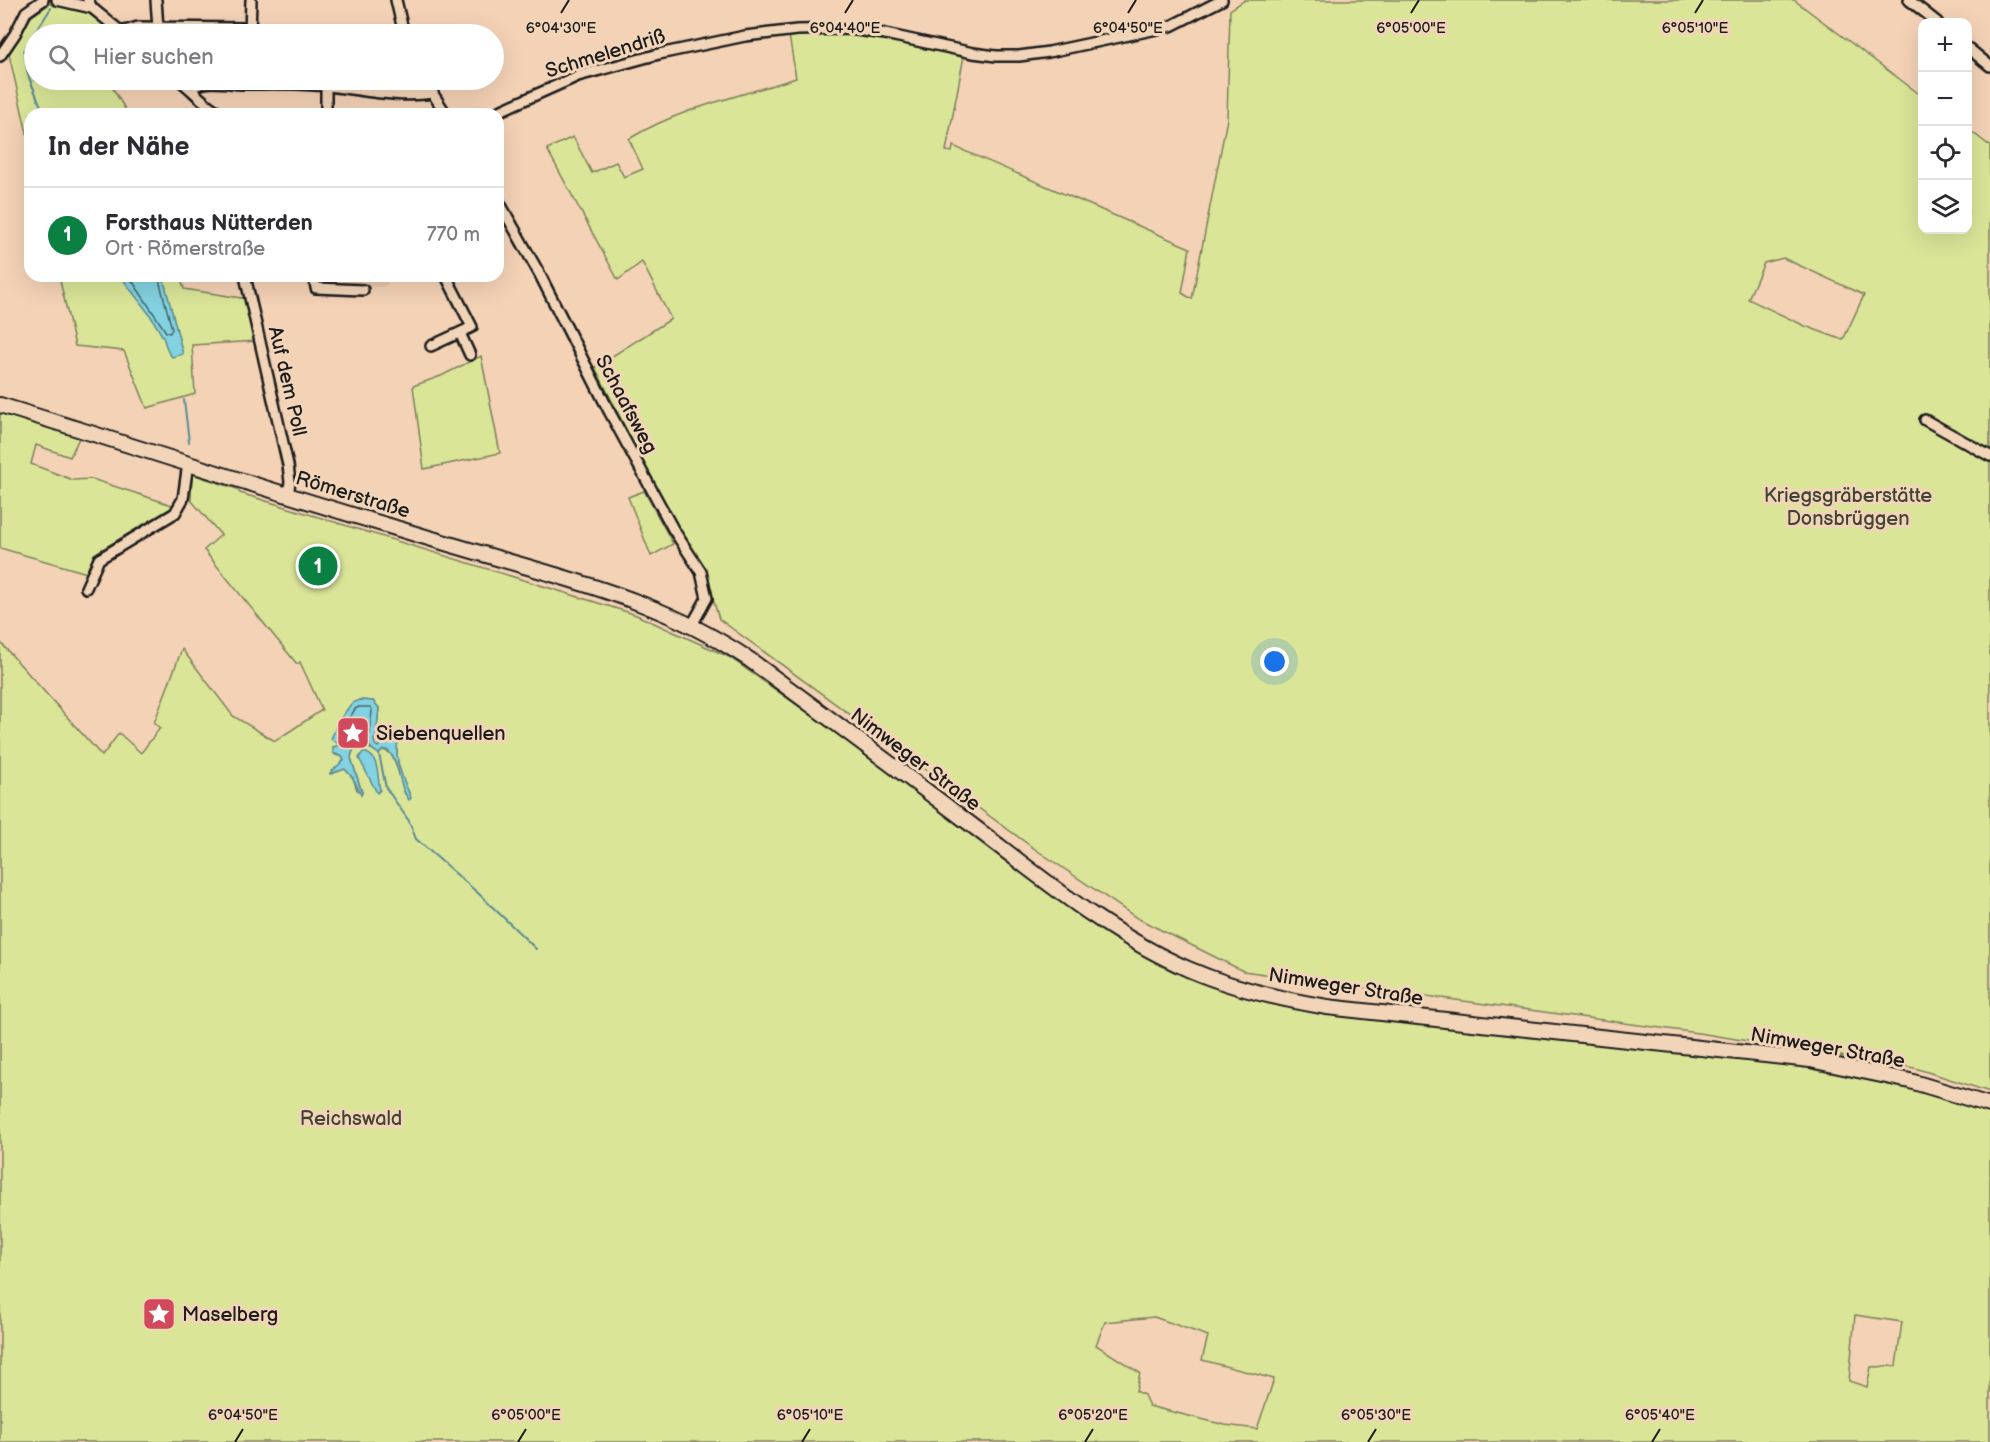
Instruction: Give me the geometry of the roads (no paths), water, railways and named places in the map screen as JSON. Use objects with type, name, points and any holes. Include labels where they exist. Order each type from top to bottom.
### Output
[{"type":"main road","name":"Römerstraße","points":[[0,405],[288,495],[591,585],[652,607],[692,626]]},
{"type":"main road","name":"Nimweger Straße","points":[[692,626],[750,660],[1114,929],[1160,955],[1211,978],[1264,994],[1327,1007],[1810,1060],[1910,1081],[1990,1105]]},
{"type":"street","points":[[0,56],[26,12],[43,0]]},
{"type":"street","points":[[57,0],[90,4],[112,24]]},
{"type":"street","points":[[156,0],[158,24]]},
{"type":"street","points":[[250,24],[251,0]]},
{"type":"street","points":[[396,0],[402,24]]},
{"type":"street","name":"Schmelendriß","points":[[504,109],[578,76],[659,54],[745,36],[797,30],[849,29],[885,34],[973,53],[1019,56],[1049,52],[1171,26],[1222,0]]},
{"type":"street","points":[[1910,0],[1932,18]]},
{"type":"street","points":[[1972,51],[1990,66]]},
{"type":"street","points":[[194,90],[214,108]]},
{"type":"street","points":[[326,90],[326,108]]},
{"type":"street","points":[[360,90],[420,95],[433,93]]},
{"type":"street","points":[[431,90],[442,108]]},
{"type":"street","name":"Schaafsweg","points":[[504,211],[539,273],[667,519],[701,572],[706,598],[692,626]]},
{"type":"street","name":"Auf dem Poll","points":[[246,282],[288,465],[290,482],[288,495]]},
{"type":"street","points":[[315,282],[316,288],[363,290]]},
{"type":"street","points":[[431,346],[472,327],[449,282]]},
{"type":"street","points":[[460,333],[470,355]]},
{"type":"street","points":[[1925,420],[1990,456]]},
{"type":"street","points":[[86,588],[99,559],[175,513],[183,499],[188,463]]},
{"type":"water","points":[[125,282],[164,282],[183,354],[172,357],[150,315]]},
{"type":"water","points":[[359,700],[373,701],[379,708],[375,745],[378,747],[388,734],[399,739],[398,761],[411,798],[409,800],[392,755],[387,750],[379,754],[366,742],[356,747],[351,758],[361,795],[353,778],[345,769],[329,774],[344,760],[343,757],[333,753],[333,747],[340,745],[331,739],[336,727],[345,735],[347,742],[356,738],[356,735],[338,722],[351,704]]},
{"type":"water","points":[[363,752],[372,757],[375,762],[380,790],[377,793],[359,758]]},
{"type":"waterway","points":[[41,24],[51,8]]},
{"type":"waterway","points":[[34,90],[42,108]]},
{"type":"waterway","points":[[184,400],[189,442]]},
{"type":"waterway","points":[[379,754],[386,788],[409,821],[416,839],[479,894],[536,949]]},
{"type":"place","name":"Forsthaus Nütterden","points":[[318,566]]},
{"type":"place","name":"Siebenquellen","points":[[353,733]]},
{"type":"place","name":"Maselberg","points":[[159,1314]]},
{"type":"park label","name":"Kriegsgräberstätte Donsbrüggen","points":[[1848,506]]},
{"type":"park label","name":"Reichswald","points":[[351,1118]]}]
